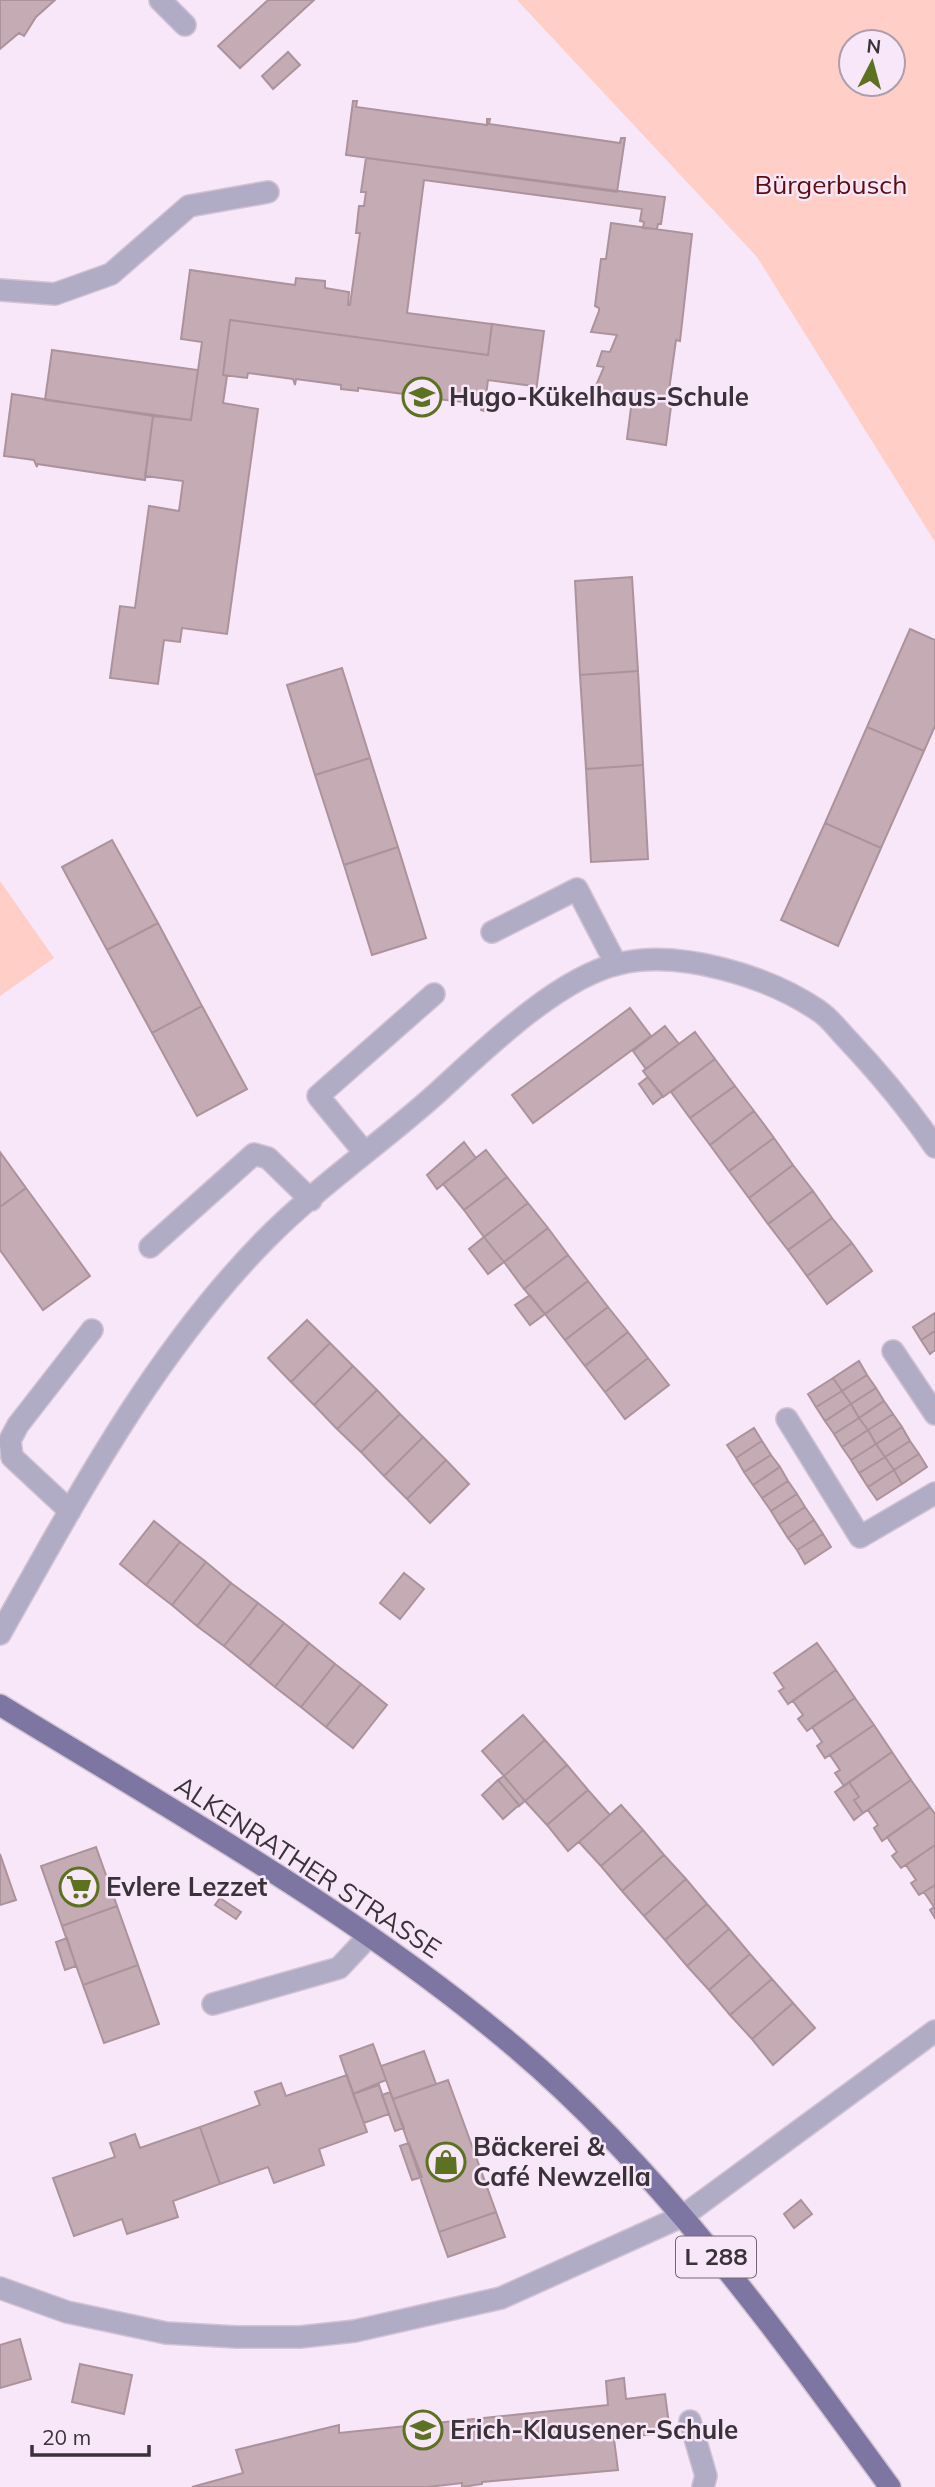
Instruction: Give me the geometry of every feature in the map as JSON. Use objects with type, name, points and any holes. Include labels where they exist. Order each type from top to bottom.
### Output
[{"type":"main road","name":"ALKENRATHER STRASSE","points":[[0,1705],[312,1896],[517,2049],[578,2105],[683,2216],[794,2355],[890,2487]]},
{"type":"street","points":[[160,0],[185,25]]},
{"type":"street","points":[[0,290],[55,294],[111,274],[189,206],[268,192]]},
{"type":"street","points":[[492,932],[577,889],[616,964]]},
{"type":"street","points":[[0,1634],[101,1454],[180,1337],[265,1239],[493,1041],[578,980],[616,964],[680,960],[782,990],[822,1012],[932,1135]]},
{"type":"street","points":[[365,1153],[318,1096],[433,995]]},
{"type":"street","points":[[150,1247],[254,1154],[268,1158],[311,1200]]},
{"type":"street","points":[[70,1511],[12,1458],[10,1440],[31,1405],[92,1330]]},
{"type":"street","points":[[893,1351],[935,1415]]},
{"type":"street","points":[[787,1419],[860,1537],[935,1493]]},
{"type":"street","points":[[213,2004],[339,1968],[369,1936]]},
{"type":"street","points":[[0,2288],[67,2312],[166,2333],[250,2337],[355,2331],[501,2298],[683,2216],[935,2031]]},
{"type":"street","points":[[690,2421],[706,2476],[703,2487]]},
{"type":"green space","name":"Bürgerbusch","points":[[517,0],[935,0],[935,542],[757,257]]},
{"type":"green space","points":[[0,881],[54,958],[0,996]]},
{"type":"building","points":[[0,0],[55,0],[36,17],[24,36],[19,33],[0,49]]},
{"type":"building","points":[[268,0],[314,0],[240,68],[218,46]]},
{"type":"building","points":[[288,52],[300,65],[273,89],[262,76]]},
{"type":"building","points":[[353,101],[357,101],[356,107],[487,125],[487,119],[490,119],[489,124],[620,143],[621,138],[625,138],[617,192],[346,155]]},
{"type":"building","points":[[366,158],[665,197],[661,224],[658,224],[657,229],[643,228],[644,222],[640,221],[642,209],[424,180],[407,313],[492,324],[488,355],[230,320],[223,375],[227,376],[223,403],[258,409],[227,634],[182,628],[180,642],[164,640],[158,684],[110,678],[120,606],[135,608],[149,506],[179,511],[183,481],[145,476],[153,416],[191,420],[202,342],[181,339],[190,270],[295,285],[296,278],[325,281],[325,288],[349,292],[350,305],[360,233],[356,233],[359,206],[364,206],[366,192],[361,192]]},
{"type":"building","points":[[611,223],[692,234],[680,341],[676,340],[669,390],[673,391],[666,445],[627,439],[632,400],[592,395],[604,367],[597,366],[602,351],[610,352],[617,335],[591,332],[599,311],[595,306],[601,259],[606,259]]},
{"type":"building","points":[[230,320],[488,355],[492,324],[544,331],[536,392],[533,392],[533,386],[488,380],[484,411],[481,410],[482,404],[428,398],[428,401],[411,399],[411,395],[358,388],[358,391],[341,389],[341,385],[296,379],[295,385],[293,379],[248,373],[247,378],[223,375]]},
{"type":"building","points":[[52,350],[198,370],[191,420],[45,400]]},
{"type":"building","points":[[12,394],[153,416],[145,480],[37,464],[37,467],[34,460],[4,456]]},
{"type":"building","points":[[632,577],[638,671],[580,675],[575,581]]},
{"type":"building","points":[[910,629],[935,640],[935,726],[924,751],[867,727]]},
{"type":"building","points":[[342,668],[370,758],[315,775],[287,685]]},
{"type":"building","points":[[638,671],[643,765],[586,769],[580,675]]},
{"type":"building","points":[[867,727],[924,751],[881,848],[825,823]]},
{"type":"building","points":[[370,758],[398,847],[344,865],[315,775]]},
{"type":"building","points":[[643,765],[648,859],[591,862],[586,769]]},
{"type":"building","points":[[825,823],[881,848],[838,946],[781,920]]},
{"type":"building","points":[[112,840],[158,923],[107,950],[62,867]]},
{"type":"building","points":[[398,847],[426,938],[372,955],[344,865]]},
{"type":"building","points":[[158,923],[202,1006],[152,1033],[107,950]]},
{"type":"building","points":[[202,1006],[247,1089],[197,1116],[152,1033]]},
{"type":"building","points":[[630,1008],[651,1036],[533,1123],[512,1095]]},
{"type":"building","points":[[665,1026],[679,1044],[646,1069],[633,1051]]},
{"type":"building","points":[[695,1032],[715,1059],[663,1097],[643,1071]]},
{"type":"building","points":[[715,1059],[735,1086],[690,1118],[671,1092]]},
{"type":"building","points":[[648,1077],[663,1096],[653,1104],[639,1084]]},
{"type":"building","points":[[735,1086],[754,1111],[710,1145],[690,1118]]},
{"type":"building","points":[[754,1111],[774,1138],[729,1171],[710,1145]]},
{"type":"building","points":[[774,1138],[793,1165],[749,1198],[729,1171]]},
{"type":"building","points":[[464,1142],[476,1158],[437,1189],[427,1175]]},
{"type":"building","points":[[486,1150],[507,1177],[464,1210],[443,1184]]},
{"type":"building","points":[[0,1152],[26,1188],[0,1207]]},
{"type":"building","points":[[793,1165],[813,1191],[768,1224],[749,1198]]},
{"type":"building","points":[[507,1177],[528,1203],[484,1237],[464,1210]]},
{"type":"building","points":[[26,1188],[90,1276],[43,1310],[0,1250],[0,1207]]},
{"type":"building","points":[[813,1191],[832,1218],[788,1250],[768,1224]]},
{"type":"building","points":[[528,1203],[548,1228],[504,1262],[484,1237]]},
{"type":"building","points":[[832,1218],[852,1243],[807,1276],[788,1250]]},
{"type":"building","points":[[548,1228],[568,1255],[524,1289],[504,1262]]},
{"type":"building","points":[[484,1237],[504,1262],[488,1274],[469,1249]]},
{"type":"building","points":[[852,1243],[872,1271],[827,1304],[807,1276]]},
{"type":"building","points":[[568,1255],[588,1281],[545,1314],[524,1289]]},
{"type":"building","points":[[588,1281],[608,1307],[565,1340],[545,1314]]},
{"type":"building","points":[[530,1295],[545,1314],[530,1325],[515,1305]]},
{"type":"building","points":[[608,1307],[628,1332],[585,1366],[565,1340]]},
{"type":"building","points":[[935,1313],[935,1331],[921,1340],[913,1327]]},
{"type":"building","points":[[307,1320],[330,1343],[291,1382],[268,1358]]},
{"type":"building","points":[[935,1331],[935,1350],[930,1354],[921,1340]]},
{"type":"building","points":[[628,1332],[648,1358],[605,1392],[585,1366]]},
{"type":"building","points":[[330,1343],[353,1366],[314,1405],[291,1382]]},
{"type":"building","points":[[648,1358],[669,1385],[625,1419],[605,1392]]},
{"type":"building","points":[[859,1361],[867,1375],[842,1391],[833,1378]]},
{"type":"building","points":[[353,1366],[377,1390],[337,1429],[314,1405]]},
{"type":"building","points":[[867,1375],[876,1388],[851,1404],[842,1391]]},
{"type":"building","points":[[833,1378],[842,1391],[816,1407],[808,1394]]},
{"type":"building","points":[[876,1388],[884,1401],[859,1418],[851,1404]]},
{"type":"building","points":[[377,1390],[400,1414],[361,1452],[337,1429]]},
{"type":"building","points":[[842,1391],[851,1404],[825,1421],[816,1407]]},
{"type":"building","points":[[884,1401],[893,1414],[868,1430],[859,1418]]},
{"type":"building","points":[[851,1404],[859,1418],[834,1434],[825,1421]]},
{"type":"building","points":[[400,1414],[423,1437],[384,1476],[361,1452]]},
{"type":"building","points":[[893,1414],[902,1427],[876,1444],[868,1430]]},
{"type":"building","points":[[859,1418],[868,1430],[842,1447],[834,1434]]},
{"type":"building","points":[[902,1427],[910,1441],[885,1457],[876,1444]]},
{"type":"building","points":[[754,1428],[762,1441],[736,1458],[727,1445]]},
{"type":"building","points":[[868,1430],[876,1444],[851,1460],[842,1447]]},
{"type":"building","points":[[423,1437],[446,1460],[407,1499],[384,1476]]},
{"type":"building","points":[[762,1441],[771,1455],[744,1472],[736,1458]]},
{"type":"building","points":[[910,1441],[919,1454],[894,1470],[885,1457]]},
{"type":"building","points":[[876,1444],[885,1457],[859,1473],[851,1460]]},
{"type":"building","points":[[919,1454],[927,1467],[902,1484],[894,1470]]},
{"type":"building","points":[[771,1455],[780,1467],[753,1485],[744,1472]]},
{"type":"building","points":[[885,1457],[894,1470],[868,1487],[859,1473]]},
{"type":"building","points":[[446,1460],[469,1484],[430,1523],[407,1499]]},
{"type":"building","points":[[780,1467],[788,1481],[762,1498],[753,1485]]},
{"type":"building","points":[[894,1470],[902,1484],[877,1500],[868,1487]]},
{"type":"building","points":[[788,1481],[797,1494],[771,1511],[762,1498]]},
{"type":"building","points":[[797,1494],[805,1507],[779,1524],[771,1511]]},
{"type":"building","points":[[805,1507],[814,1520],[788,1538],[779,1524]]},
{"type":"building","points":[[814,1520],[823,1534],[797,1550],[788,1538]]},
{"type":"building","points":[[154,1521],[180,1542],[146,1585],[120,1564]]},
{"type":"building","points":[[823,1534],[831,1547],[805,1564],[797,1550]]},
{"type":"building","points":[[180,1542],[206,1562],[172,1605],[146,1585]]},
{"type":"building","points":[[206,1562],[231,1583],[197,1626],[172,1605]]},
{"type":"building","points":[[404,1573],[424,1589],[400,1619],[380,1603]]},
{"type":"building","points":[[231,1583],[258,1603],[224,1646],[197,1626]]},
{"type":"building","points":[[258,1603],[284,1623],[249,1666],[224,1646]]},
{"type":"building","points":[[284,1623],[309,1643],[275,1687],[249,1666]]},
{"type":"building","points":[[309,1643],[335,1664],[301,1707],[275,1687]]},
{"type":"building","points":[[817,1643],[836,1670],[788,1704],[779,1691],[784,1688],[774,1673]]},
{"type":"building","points":[[335,1664],[361,1684],[326,1727],[301,1707]]},
{"type":"building","points":[[836,1670],[855,1698],[807,1731],[798,1719],[803,1715],[793,1701]]},
{"type":"building","points":[[361,1684],[387,1705],[353,1748],[326,1727]]},
{"type":"building","points":[[855,1698],[874,1725],[825,1758],[817,1746],[822,1742],[812,1727]]},
{"type":"building","points":[[523,1715],[545,1740],[504,1776],[482,1751]]},
{"type":"building","points":[[874,1725],[892,1752],[844,1786],[835,1773],[840,1770],[830,1755]]},
{"type":"building","points":[[545,1740],[567,1765],[525,1801],[504,1776]]},
{"type":"building","points":[[892,1752],[911,1780],[863,1813],[854,1800],[859,1797],[849,1782]]},
{"type":"building","points":[[567,1765],[588,1790],[547,1825],[525,1801]]},
{"type":"building","points":[[504,1776],[525,1801],[518,1807],[498,1780]]},
{"type":"building","points":[[498,1780],[519,1805],[503,1819],[482,1795]]},
{"type":"building","points":[[911,1780],[930,1807],[882,1841],[874,1828],[878,1825],[868,1810]]},
{"type":"building","points":[[849,1782],[859,1797],[854,1800],[863,1813],[854,1820],[835,1792]]},
{"type":"building","points":[[588,1790],[610,1815],[568,1851],[547,1825]]},
{"type":"building","points":[[621,1805],[643,1830],[601,1866],[579,1842]]},
{"type":"building","points":[[930,1807],[935,1814],[935,1845],[901,1868],[892,1856],[897,1852],[887,1837]]},
{"type":"building","points":[[643,1830],[664,1855],[622,1891],[601,1866]]},
{"type":"building","points":[[935,1845],[935,1885],[919,1895],[911,1883],[916,1880],[906,1865]]},
{"type":"building","points":[[96,1847],[117,1906],[62,1926],[41,1866]]},
{"type":"building","points":[[0,1854],[16,1900],[0,1905]]},
{"type":"building","points":[[664,1855],[686,1879],[644,1916],[622,1891]]},
{"type":"building","points":[[686,1879],[707,1904],[665,1940],[644,1916]]},
{"type":"building","points":[[935,1885],[935,1918],[930,1910],[934,1907],[924,1892]]},
{"type":"building","points":[[220,1898],[241,1912],[236,1919],[215,1905]]},
{"type":"building","points":[[707,1904],[729,1929],[687,1966],[665,1940]]},
{"type":"building","points":[[117,1906],[138,1965],[83,1985],[62,1926]]},
{"type":"building","points":[[729,1929],[750,1954],[709,1990],[687,1966]]},
{"type":"building","points":[[67,1938],[76,1966],[65,1970],[56,1942]]},
{"type":"building","points":[[750,1954],[772,1979],[730,2015],[709,1990]]},
{"type":"building","points":[[138,1965],[159,2024],[104,2043],[83,1985]]},
{"type":"building","points":[[772,1979],[793,2003],[752,2039],[730,2015]]},
{"type":"building","points":[[793,2003],[815,2028],[773,2065],[752,2039]]},
{"type":"building","points":[[373,2044],[386,2080],[353,2094],[340,2056]]},
{"type":"building","points":[[424,2051],[436,2084],[393,2099],[381,2066]]},
{"type":"building","points":[[347,2075],[367,2132],[319,2149],[324,2165],[274,2183],[268,2167],[220,2184],[200,2127],[260,2105],[255,2092],[281,2083],[286,2096]]},
{"type":"building","points":[[448,2080],[496,2212],[439,2232],[393,2099]]},
{"type":"building","points":[[379,2085],[389,2114],[364,2123],[353,2094]]},
{"type":"building","points":[[390,2092],[404,2128],[395,2131],[382,2095]]},
{"type":"building","points":[[200,2127],[220,2184],[173,2201],[178,2217],[127,2234],[122,2219],[74,2236],[53,2178],[115,2157],[110,2143],[135,2134],[140,2148]]},
{"type":"building","points":[[409,2143],[422,2177],[412,2180],[400,2146]]},
{"type":"building","points":[[801,2200],[812,2214],[794,2228],[784,2214]]},
{"type":"building","points":[[496,2212],[505,2237],[448,2257],[439,2232]]},
{"type":"building","points":[[20,2339],[31,2379],[0,2388],[0,2345]]},
{"type":"building","points":[[80,2364],[132,2375],[124,2414],[72,2402]]},
{"type":"building","points":[[624,2378],[626,2399],[665,2394],[670,2432],[614,2439],[618,2470],[482,2482],[462,2487],[462,2483],[428,2487],[192,2487],[243,2473],[236,2450],[339,2425],[339,2433],[608,2405],[606,2381]]},
{"type":"place","name":"Hugo-Kükelhaus-Schule","points":[[422,397]]},
{"type":"place","name":"Evlere Lezzet","points":[[79,1887]]},
{"type":"place","name":"Bäckerei & Café Newzella","points":[[446,2162]]},
{"type":"place","name":"Erich-Klausener-Schule","points":[[423,2430]]}]
